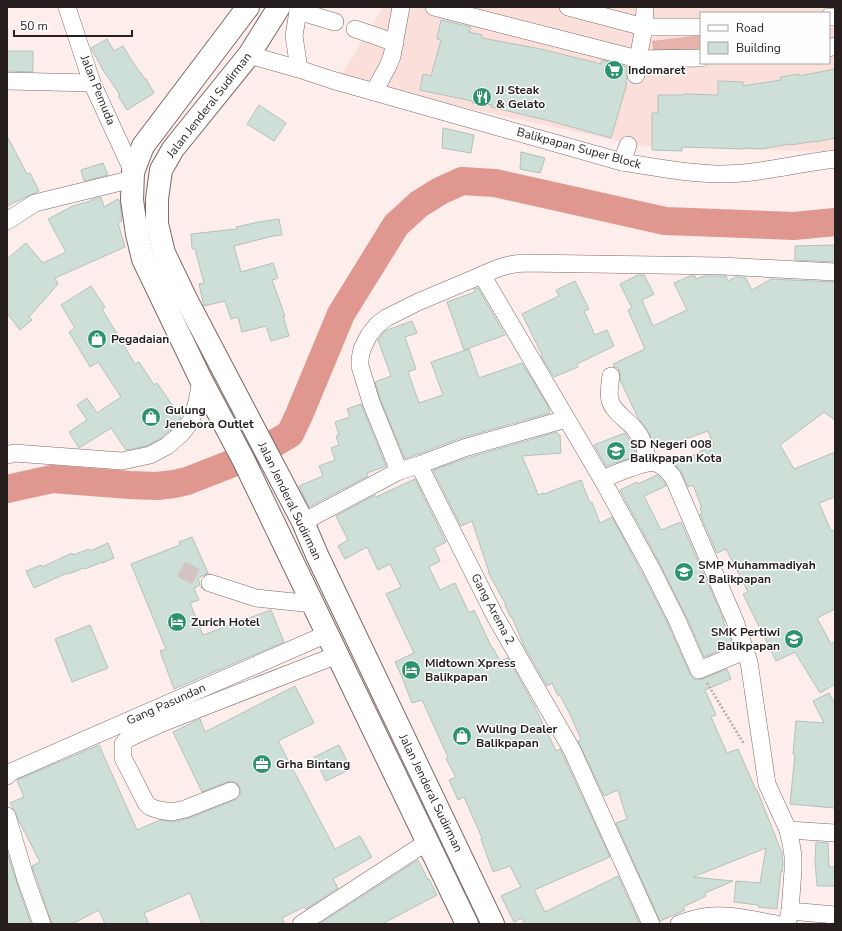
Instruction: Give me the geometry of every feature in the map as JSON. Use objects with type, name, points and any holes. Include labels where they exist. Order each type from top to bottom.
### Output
[{"type":"highway","name":"Jalan Jenderal Sudirman","points":[[248,7],[143,146],[133,176],[132,200],[137,234],[143,259],[201,380],[243,459],[467,924]]},
{"type":"highway","name":"Jalan Jenderal Sudirman","points":[[292,8],[249,55],[173,148],[161,170],[157,199],[157,224],[164,253],[185,297],[304,522],[317,555],[493,924]]},
{"type":"street","name":"Jalan Pemuda","points":[[67,7],[92,83],[133,176]]},
{"type":"street","points":[[374,92],[392,56],[401,7]]},
{"type":"street","points":[[434,7],[637,67],[700,58]]},
{"type":"street","points":[[568,7],[644,27],[700,27]]},
{"type":"street","points":[[637,67],[644,27],[645,7]]},
{"type":"street","points":[[299,69],[294,36],[292,8],[335,22]]},
{"type":"street","points":[[355,29],[395,43]]},
{"type":"street","name":"Balikpapan Super Block","points":[[249,55],[622,162],[689,172],[723,174],[759,171],[835,159]]},
{"type":"street","points":[[7,81],[92,83]]},
{"type":"street","points":[[622,162],[628,145]]},
{"type":"street","points":[[7,220],[35,203],[133,176]]},
{"type":"street","points":[[399,471],[371,402],[360,366],[360,359],[362,349],[369,335],[377,325],[386,318],[418,302],[500,267],[524,263],[722,266],[835,272]]},
{"type":"street","points":[[482,275],[602,479],[651,568],[677,620],[699,670],[745,651]]},
{"type":"street","points":[[611,376],[609,388],[612,405],[634,428],[645,446],[648,462]]},
{"type":"street","points":[[7,454],[14,453],[122,461],[150,455],[167,446],[181,434],[191,421],[197,402],[201,380]]},
{"type":"street","points":[[304,522],[399,471],[464,448],[566,419]]},
{"type":"street","points":[[602,479],[648,462],[657,463],[665,468],[673,477],[735,621],[749,662],[767,784],[788,830],[791,843],[793,856],[794,918],[835,915]]},
{"type":"street","name":"Gang Arema 2","points":[[419,465],[495,616],[572,750],[651,924]]},
{"type":"street","points":[[210,583],[256,598],[313,604]]},
{"type":"street","name":"Gang Pasundan","points":[[7,776],[11,772],[327,634]]},
{"type":"street","points":[[230,791],[185,809],[172,812],[150,807],[146,803],[123,758],[123,744],[128,739],[162,723],[337,655]]},
{"type":"street","points":[[7,816],[26,880],[42,924]]},
{"type":"street","points":[[788,830],[835,833]]},
{"type":"street","points":[[301,924],[427,842]]},
{"type":"street","points":[[679,924],[703,917],[734,916],[776,924]]},
{"type":"path","points":[[699,670],[747,750]]},
{"type":"shaded area","points":[[383,7],[835,7],[835,152],[641,146],[338,80]]},
{"type":"shaded area","points":[[700,35],[700,52],[654,58],[652,41]]},
{"type":"building","points":[[441,20],[471,27],[469,32],[482,35],[482,38],[541,49],[601,64],[602,60],[627,67],[627,78],[625,83],[627,83],[611,138],[550,121],[491,107],[492,105],[472,103],[472,101],[420,90],[423,74],[431,76],[441,40],[437,39]]},
{"type":"building","points":[[107,39],[114,51],[123,46],[154,93],[127,110],[118,96],[120,95],[103,70],[91,48]]},
{"type":"building","points":[[7,51],[33,51],[33,72],[7,71]]},
{"type":"building","points":[[835,69],[835,138],[816,142],[790,144],[760,149],[682,147],[682,151],[652,150],[652,113],[658,113],[658,95],[718,95],[718,81],[743,82],[743,86],[781,80],[780,77],[799,74],[799,76]]},
{"type":"building","points":[[259,105],[286,123],[274,141],[247,124]]},
{"type":"building","points":[[443,128],[474,135],[471,153],[442,148]]},
{"type":"building","points":[[7,136],[27,174],[30,173],[39,191],[7,206]]},
{"type":"building","points":[[521,152],[545,158],[540,173],[520,169]]},
{"type":"building","points":[[103,163],[108,175],[84,181],[81,170]]},
{"type":"building","points":[[101,197],[104,207],[118,199],[120,202],[122,221],[118,223],[125,247],[55,278],[58,284],[29,317],[32,320],[20,330],[7,313],[7,259],[26,243],[43,263],[66,252],[48,219],[73,206]]},
{"type":"building","points":[[279,219],[282,235],[234,246],[241,272],[273,263],[278,278],[272,280],[285,316],[283,316],[289,336],[271,341],[266,326],[242,332],[238,317],[231,319],[225,301],[204,306],[199,284],[204,283],[195,249],[192,249],[191,234],[237,229],[236,227]]},
{"type":"building","points":[[835,245],[835,262],[795,260],[795,246]]},
{"type":"building","points":[[638,275],[644,275],[654,294],[642,300],[653,326],[687,310],[674,283],[690,276],[695,276],[696,279],[704,276],[726,276],[728,281],[736,277],[745,277],[752,290],[771,279],[835,282],[835,420],[824,412],[780,445],[794,469],[835,452],[835,497],[819,503],[831,531],[835,530],[835,609],[817,618],[831,644],[835,641],[835,684],[820,693],[795,652],[776,661],[743,594],[748,592],[726,549],[717,553],[700,514],[702,513],[700,508],[702,508],[693,485],[688,487],[682,473],[675,464],[714,445],[708,431],[663,447],[660,442],[654,445],[648,431],[638,418],[620,380],[620,372],[618,368],[614,367],[613,364],[645,349],[628,310],[632,308],[620,284]]},
{"type":"building","points":[[575,281],[589,309],[584,311],[595,335],[607,330],[614,346],[577,364],[578,367],[554,377],[541,356],[542,355],[522,314],[559,296],[556,290]]},
{"type":"building","points":[[91,286],[105,307],[102,309],[135,364],[139,362],[154,385],[157,383],[181,418],[174,427],[161,438],[147,446],[126,450],[111,428],[79,448],[69,432],[87,420],[77,405],[87,398],[97,413],[121,397],[98,362],[90,367],[69,332],[75,328],[61,305]]},
{"type":"building","points":[[478,288],[505,335],[464,350],[447,302],[475,292],[474,289]]},
{"type":"building","points":[[412,321],[417,333],[405,337],[416,369],[408,372],[419,403],[443,395],[431,362],[469,349],[479,378],[522,363],[548,406],[550,413],[461,438],[405,459],[380,399],[375,382],[391,376],[378,340],[387,330]]},
{"type":"building","points":[[361,404],[386,466],[367,473],[368,476],[309,507],[299,486],[323,476],[319,466],[335,460],[331,448],[339,445],[336,436],[339,435],[335,422],[350,417],[347,409]]},
{"type":"building","points":[[557,432],[558,435],[560,435],[561,453],[522,456],[538,495],[581,480],[600,523],[612,517],[668,624],[693,678],[697,680],[702,679],[727,669],[731,679],[705,690],[716,715],[711,717],[727,753],[738,749],[757,790],[782,853],[783,864],[777,909],[734,902],[736,881],[760,883],[766,848],[693,877],[733,881],[705,893],[706,896],[683,907],[685,910],[660,921],[616,823],[627,819],[618,790],[604,796],[578,741],[581,739],[568,710],[560,695],[558,696],[552,683],[547,686],[524,646],[512,617],[511,618],[506,605],[488,572],[472,521],[461,526],[433,470],[467,458]]},
{"type":"building","name":"SD Negeri 008 Balikpapan Kota","points":[[625,433],[633,445],[636,456],[606,466],[594,445]]},
{"type":"building","points":[[657,475],[666,486],[644,496],[661,530],[681,522],[733,645],[704,657],[686,616],[660,564],[620,490],[637,482],[638,484]]},
{"type":"building","points":[[415,479],[446,542],[434,548],[440,561],[429,567],[440,590],[455,583],[469,613],[474,610],[492,648],[500,661],[508,658],[534,705],[556,751],[560,749],[610,857],[534,890],[545,912],[618,876],[640,924],[521,924],[524,923],[522,918],[514,922],[501,896],[521,887],[510,866],[493,872],[481,839],[482,838],[464,797],[458,800],[449,780],[456,777],[446,759],[448,757],[422,700],[412,703],[395,662],[414,653],[386,594],[401,587],[390,564],[378,570],[367,547],[345,559],[338,546],[348,540],[336,516],[375,495],[376,497]]},
{"type":"building","name":"Zurich Hotel","points":[[192,537],[208,573],[198,578],[200,585],[194,588],[199,600],[190,603],[203,635],[271,610],[284,642],[174,689],[160,651],[166,649],[131,564],[180,545],[179,542]]},
{"type":"building","points":[[108,543],[114,558],[85,569],[67,573],[34,588],[26,571],[41,565],[42,567],[72,553],[73,555],[89,549],[90,551]]},
{"type":"building","points":[[90,625],[108,668],[72,682],[55,639]]},
{"type":"building","points":[[295,686],[314,723],[278,741],[335,849],[360,836],[372,857],[333,879],[338,888],[306,909],[304,907],[282,918],[285,924],[202,924],[190,893],[144,913],[149,924],[105,924],[99,910],[72,924],[52,924],[32,866],[40,862],[10,803],[24,797],[17,780],[99,745],[137,830],[160,820],[174,822],[189,818],[235,800],[241,793],[237,783],[232,781],[202,792],[173,732],[200,719],[205,732]]},
{"type":"building","points":[[829,693],[835,704],[835,808],[790,804],[795,754],[793,754],[796,721],[824,723],[813,701]]},
{"type":"building","points":[[339,745],[351,769],[326,781],[314,757]]},
{"type":"building","points":[[816,842],[828,843],[829,867],[835,867],[835,886],[817,886],[815,860]]},
{"type":"building","points":[[7,852],[17,883],[31,924],[7,924]]},
{"type":"building","points":[[418,860],[437,895],[382,924],[319,924]]},
{"type":"waterway","points":[[7,489],[52,479],[130,485],[157,486],[174,484],[187,481],[256,454],[290,434],[341,314],[396,225],[419,204],[440,191],[462,181],[495,183],[665,221],[794,226],[835,222]]},
{"type":"tunnel","points":[[181,569],[210,583]]},
{"type":"place","name":"Indomaret","points":[[614,70]]},
{"type":"place","name":"JJ Steak & Gelato","points":[[482,97]]},
{"type":"place","name":"Pegadaian","points":[[97,339]]},
{"type":"place","name":"Gulung Jenebora Outlet","points":[[151,417]]},
{"type":"place","name":"SD Negeri 008 Balikpapan Kota","points":[[616,451]]},
{"type":"place","name":"SMP Muhammadiyah 2 Balikpapan","points":[[684,572]]},
{"type":"place","name":"Zurich Hotel","points":[[177,622]]},
{"type":"place","name":"SMK Pertiwi Balikpapan","points":[[794,639]]},
{"type":"place","name":"Midtown Xpress Balikpapan","points":[[411,670]]},
{"type":"place","name":"Wuling Dealer Balikpapan","points":[[462,736]]},
{"type":"place","name":"Grha Bintang","points":[[262,764]]}]
